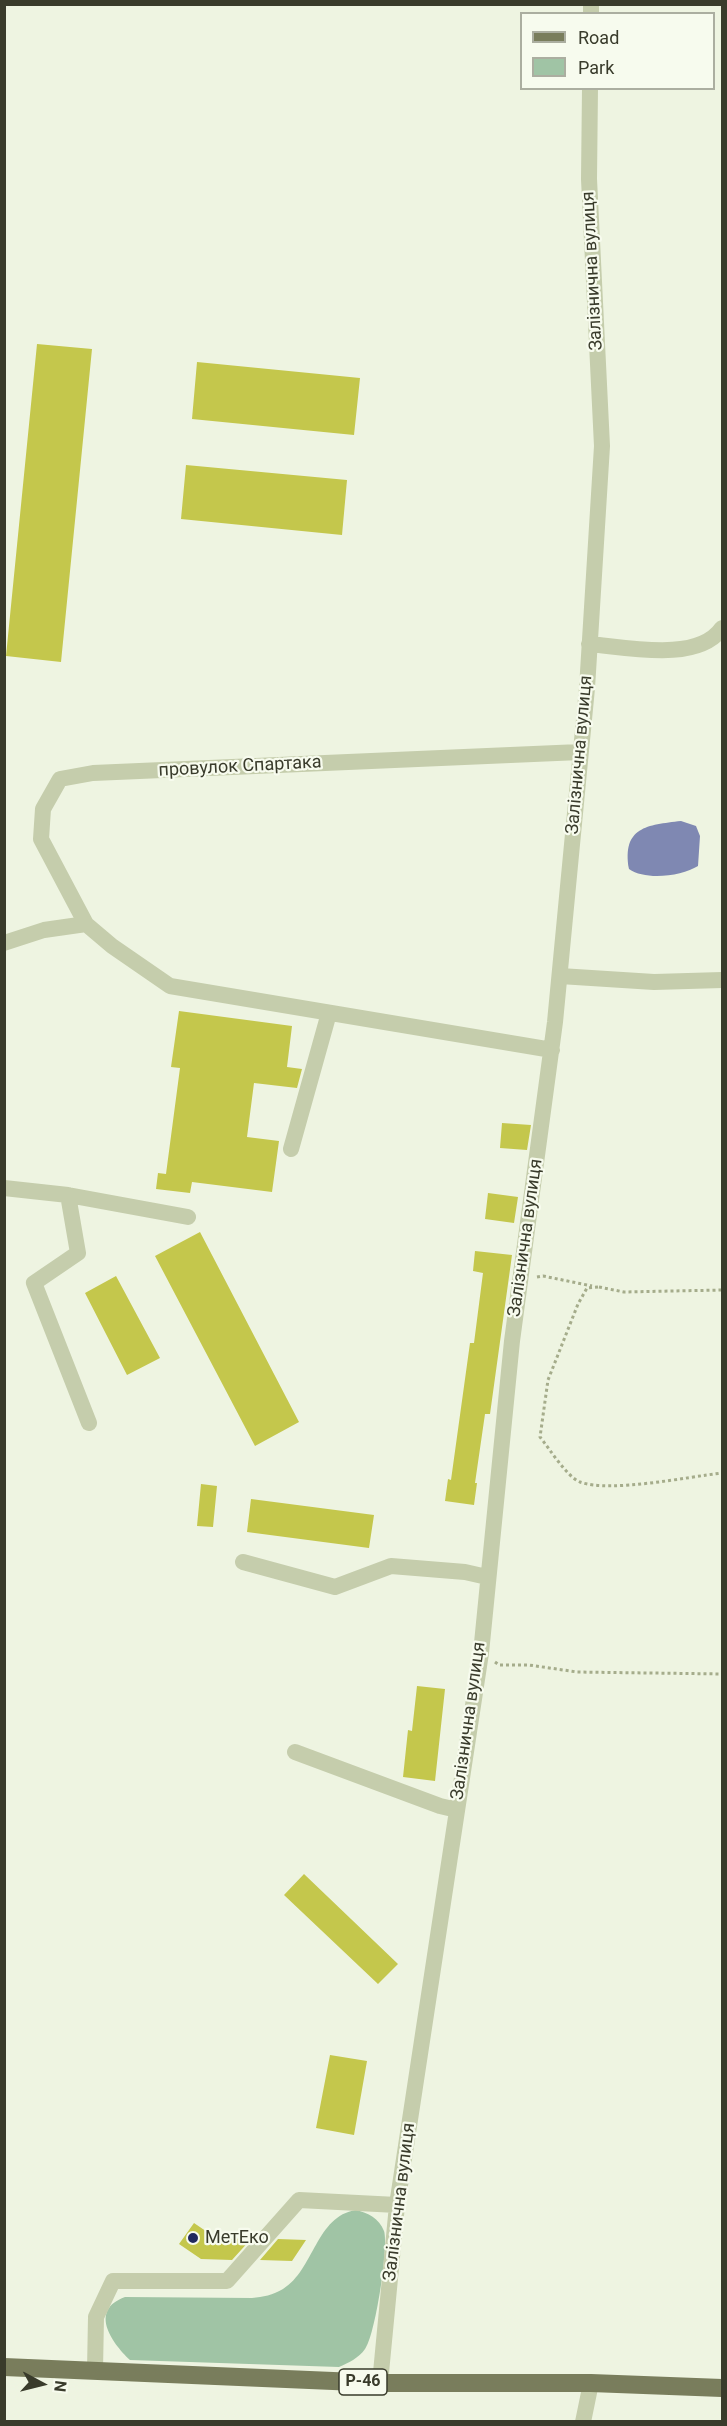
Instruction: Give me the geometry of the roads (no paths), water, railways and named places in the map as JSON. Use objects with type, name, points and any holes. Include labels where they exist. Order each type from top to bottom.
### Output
[{"type":"main road","name":"Р-46","points":[[4,2367],[380,2383],[591,2383],[723,2388]]},
{"type":"street","name":"Залізнична вулиця","points":[[380,2383],[397,2205],[481,1653],[487,1577],[521,1279],[560,976],[589,644],[602,446],[589,179],[590,90]]},
{"type":"street","points":[[589,644],[661,652],[696,646],[721,632]]},
{"type":"street","name":"провулок Спартака","points":[[86,924],[41,838],[43,809],[60,779],[93,773],[580,752]]},
{"type":"street","points":[[4,943],[44,930],[86,924],[112,946],[170,986],[552,1050]]},
{"type":"street","points":[[560,976],[654,981],[723,980]]},
{"type":"street","points":[[291,1149],[329,1013]]},
{"type":"street","points":[[4,1188],[68,1195],[188,1217]]},
{"type":"street","points":[[68,1195],[78,1253],[34,1283],[89,1423]]},
{"type":"street","points":[[243,1562],[335,1587],[391,1566],[465,1572],[487,1577]]},
{"type":"street","points":[[295,1752],[440,1806],[457,1810]]},
{"type":"street","points":[[95,2370],[96,2318],[113,2281],[227,2281],[299,2199],[397,2205]]},
{"type":"street","points":[[583,2421],[591,2383]]},
{"type":"water","points":[[681,821],[696,826],[700,836],[698,866],[674,875],[664,876],[645,875],[629,869],[629,844],[633,836],[648,827]]},
{"type":"place","name":"МетЕко","points":[[193,2238]]}]
